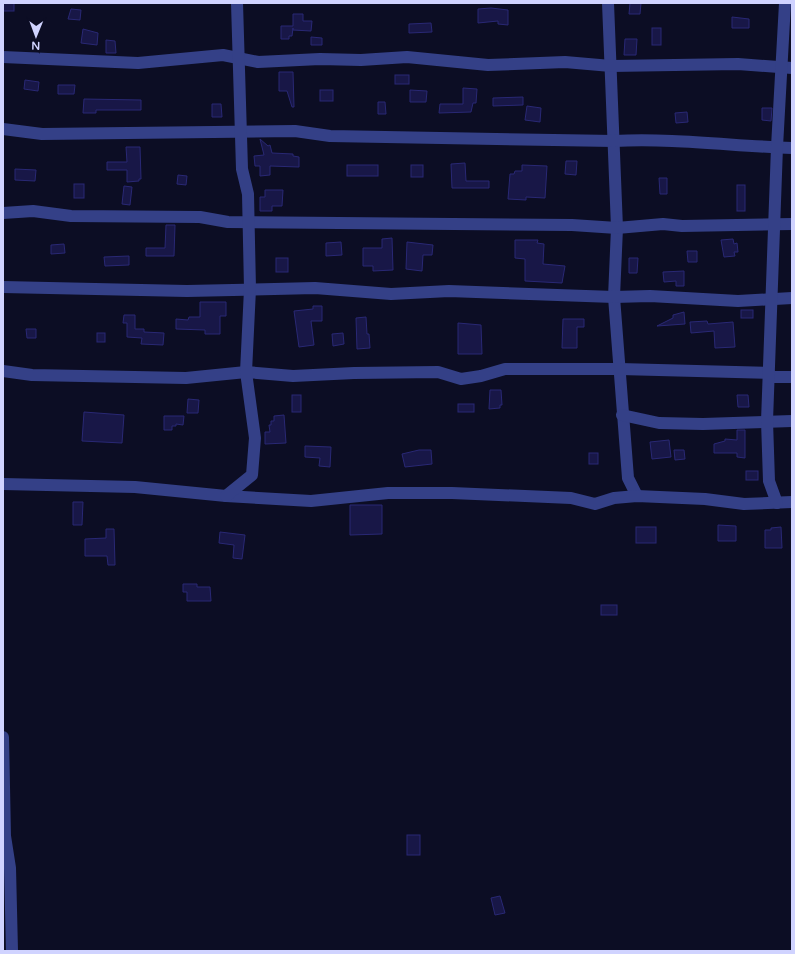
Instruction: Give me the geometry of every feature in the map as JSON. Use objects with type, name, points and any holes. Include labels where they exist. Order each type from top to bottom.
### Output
[{"type":"street","points":[[226,496],[252,475],[255,438],[246,372],[250,289],[248,194],[242,169],[237,3]]},
{"type":"street","points":[[608,3],[617,228],[614,297],[628,478],[637,496]]},
{"type":"street","points":[[777,503],[769,481],[767,421],[777,147],[788,68],[786,3]]},
{"type":"street","points":[[3,57],[138,63],[223,55],[258,62],[320,59],[361,60],[407,57],[488,65],[565,62],[611,66],[738,64],[788,68]]},
{"type":"street","points":[[3,129],[42,134],[241,130],[295,131],[330,136],[697,141],[792,148]]},
{"type":"street","points":[[3,213],[33,211],[71,216],[186,217],[228,222],[572,225],[617,228],[663,224],[710,226],[792,224]]},
{"type":"street","points":[[3,287],[120,291],[315,288],[392,294],[449,291],[614,297],[650,296],[738,301],[792,298]]},
{"type":"street","points":[[3,371],[32,375],[178,378],[246,372],[293,376],[354,373],[438,372],[461,379],[481,376],[505,369],[620,369],[792,377]]},
{"type":"street","points":[[622,415],[659,423],[703,424],[792,421]]},
{"type":"street","points":[[3,484],[135,487],[226,496],[312,501],[388,493],[452,493],[570,498],[595,504],[614,498],[637,496],[705,499],[744,504],[792,502]]},
{"type":"street","points":[[3,737],[5,836],[10,868],[12,951]]},
{"type":"building","points":[[3,3],[14,3],[14,11],[3,11]]},
{"type":"building","points":[[630,3],[641,3],[640,14],[629,14]]},
{"type":"building","points":[[491,8],[508,10],[508,25],[498,24],[498,21],[478,23],[478,9]]},
{"type":"building","points":[[71,9],[81,10],[80,20],[68,19]]},
{"type":"building","points":[[293,14],[303,14],[303,21],[312,21],[311,31],[293,30],[293,28],[292,36],[289,36],[289,39],[281,39],[281,26],[293,26]]},
{"type":"building","points":[[732,17],[749,19],[749,28],[732,28]]},
{"type":"building","points":[[431,23],[432,32],[409,33],[409,24]]},
{"type":"building","points":[[652,28],[661,28],[661,45],[652,45]]},
{"type":"building","points":[[83,29],[98,33],[97,45],[81,43]]},
{"type":"building","points":[[311,37],[322,38],[322,45],[311,45]]},
{"type":"building","points":[[625,39],[637,39],[636,55],[624,55]]},
{"type":"building","points":[[106,40],[115,41],[116,53],[106,53]]},
{"type":"building","points":[[279,72],[293,72],[294,107],[292,107],[287,91],[279,91]]},
{"type":"building","points":[[395,75],[409,75],[409,84],[395,84]]},
{"type":"building","points":[[25,80],[39,82],[38,91],[24,89]]},
{"type":"building","points":[[58,85],[75,85],[74,94],[58,94]]},
{"type":"building","points":[[463,88],[477,89],[476,103],[473,103],[471,112],[439,113],[440,104],[463,104]]},
{"type":"building","points":[[320,90],[333,90],[333,101],[320,101]]},
{"type":"building","points":[[410,90],[427,91],[426,102],[410,102]]},
{"type":"building","points":[[523,97],[523,105],[493,106],[493,98]]},
{"type":"building","points":[[84,99],[141,100],[141,110],[96,110],[96,113],[83,113]]},
{"type":"building","points":[[378,102],[385,102],[386,114],[378,114]]},
{"type":"building","points":[[212,104],[221,104],[222,117],[212,117]]},
{"type":"building","points":[[527,106],[541,108],[540,122],[525,120]]},
{"type":"building","points":[[762,108],[772,108],[771,121],[762,120]]},
{"type":"building","points":[[687,112],[688,122],[676,123],[675,113]]},
{"type":"building","points":[[260,139],[268,146],[270,145],[272,153],[293,154],[293,156],[299,157],[299,167],[270,166],[270,175],[260,176],[260,166],[255,166],[254,156],[264,155]]},
{"type":"building","points":[[126,147],[140,147],[141,179],[139,179],[139,181],[127,182],[127,170],[107,170],[107,162],[127,162]]},
{"type":"building","points":[[566,161],[577,161],[576,175],[565,174]]},
{"type":"building","points":[[465,163],[466,181],[489,181],[489,188],[452,188],[451,164]]},
{"type":"building","points":[[347,165],[378,165],[378,176],[347,176]]},
{"type":"building","points":[[411,165],[423,165],[423,177],[411,177]]},
{"type":"building","points":[[522,165],[547,166],[545,198],[526,197],[526,200],[508,199],[510,174],[514,174],[515,171],[522,171]]},
{"type":"building","points":[[15,169],[36,170],[35,181],[15,180]]},
{"type":"building","points":[[178,175],[187,176],[186,185],[177,184]]},
{"type":"building","points":[[659,178],[667,178],[667,194],[660,194]]},
{"type":"building","points":[[74,184],[84,184],[84,198],[74,198]]},
{"type":"building","points":[[737,185],[745,185],[745,211],[737,211]]},
{"type":"building","points":[[124,186],[132,187],[130,205],[122,204]]},
{"type":"building","points":[[265,190],[283,190],[282,206],[272,206],[272,211],[260,211],[260,197],[265,197]]},
{"type":"building","points":[[166,225],[175,225],[174,256],[146,256],[146,248],[165,248]]},
{"type":"building","points":[[392,238],[393,270],[373,271],[373,266],[363,266],[363,248],[382,248],[382,239]]},
{"type":"building","points":[[733,239],[734,244],[737,243],[738,252],[734,252],[735,256],[724,257],[721,240]]},
{"type":"building","points":[[515,240],[538,240],[537,243],[544,244],[543,264],[565,266],[562,283],[525,281],[525,259],[515,258]]},
{"type":"building","points":[[341,242],[342,255],[326,256],[326,243]]},
{"type":"building","points":[[407,242],[433,245],[432,255],[423,255],[422,271],[406,269]]},
{"type":"building","points":[[64,244],[65,253],[51,254],[51,245]]},
{"type":"building","points":[[687,251],[697,251],[697,262],[688,262]]},
{"type":"building","points":[[129,256],[129,265],[105,266],[104,257]]},
{"type":"building","points":[[276,258],[288,258],[288,272],[276,272]]},
{"type":"building","points":[[629,258],[638,258],[637,273],[629,273]]},
{"type":"building","points":[[684,271],[684,286],[676,286],[676,281],[664,282],[663,272]]},
{"type":"building","points":[[200,302],[226,302],[226,316],[220,316],[220,334],[205,334],[205,330],[176,329],[176,319],[188,320],[189,317],[200,317]]},
{"type":"building","points":[[313,306],[322,306],[322,321],[311,321],[314,345],[299,347],[294,311],[313,309]]},
{"type":"building","points":[[741,310],[753,310],[753,318],[741,318]]},
{"type":"building","points":[[684,312],[685,324],[657,326],[673,318],[673,315]]},
{"type":"building","points":[[124,315],[135,315],[135,329],[144,329],[144,332],[164,333],[163,345],[141,344],[142,338],[127,337],[127,323],[123,323]]},
{"type":"building","points":[[366,317],[370,348],[357,349],[356,318]]},
{"type":"building","points":[[563,319],[584,319],[584,327],[577,327],[577,348],[562,348]]},
{"type":"building","points":[[707,321],[708,324],[733,322],[735,347],[715,348],[714,331],[691,333],[690,322]]},
{"type":"building","points":[[458,323],[481,325],[482,354],[458,354]]},
{"type":"building","points":[[26,329],[36,329],[36,338],[27,338]]},
{"type":"building","points":[[97,333],[105,333],[105,342],[97,342]]},
{"type":"building","points":[[343,333],[344,344],[333,346],[332,334]]},
{"type":"building","points":[[490,390],[501,390],[502,405],[500,405],[500,408],[489,409]]},
{"type":"building","points":[[292,395],[301,395],[301,412],[292,412]]},
{"type":"building","points":[[737,395],[748,395],[749,407],[738,407]]},
{"type":"building","points":[[188,399],[199,400],[198,413],[187,413]]},
{"type":"building","points":[[458,404],[474,404],[474,412],[458,412]]},
{"type":"building","points":[[84,412],[124,415],[122,443],[82,441]]},
{"type":"building","points":[[284,415],[286,443],[265,444],[265,432],[270,432],[269,425],[271,425],[271,421],[274,421],[274,416]]},
{"type":"building","points":[[164,416],[184,416],[183,425],[176,424],[176,426],[172,426],[172,430],[164,430]]},
{"type":"building","points":[[737,430],[745,430],[745,458],[737,457],[737,453],[714,453],[714,444],[725,441],[725,439],[737,440]]},
{"type":"building","points":[[669,440],[671,457],[652,459],[650,442]]},
{"type":"building","points":[[305,446],[331,447],[330,467],[319,466],[320,458],[305,457]]},
{"type":"building","points":[[419,450],[431,450],[432,464],[405,467],[402,454]]},
{"type":"building","points":[[674,450],[684,450],[685,459],[675,460]]},
{"type":"building","points":[[589,453],[598,453],[598,464],[589,464]]},
{"type":"building","points":[[746,471],[758,471],[758,480],[746,480]]},
{"type":"building","points":[[73,502],[83,502],[82,525],[73,525]]},
{"type":"building","points":[[350,505],[382,505],[382,534],[350,535]]},
{"type":"building","points":[[718,525],[736,526],[736,541],[718,541]]},
{"type":"building","points":[[636,527],[656,527],[656,543],[636,543]]},
{"type":"building","points":[[781,527],[782,548],[765,548],[765,530]]},
{"type":"building","points":[[106,529],[114,529],[115,565],[108,565],[107,556],[85,556],[85,539],[106,538]]},
{"type":"building","points":[[220,532],[245,535],[242,559],[233,558],[234,545],[219,543]]},
{"type":"building","points":[[183,584],[197,584],[197,587],[210,587],[211,601],[187,601],[187,592],[183,592]]},
{"type":"building","points":[[601,605],[617,605],[617,615],[601,615]]},
{"type":"building","points":[[407,835],[420,835],[420,855],[407,855]]},
{"type":"building","points":[[500,896],[505,913],[495,915],[491,898]]}]
